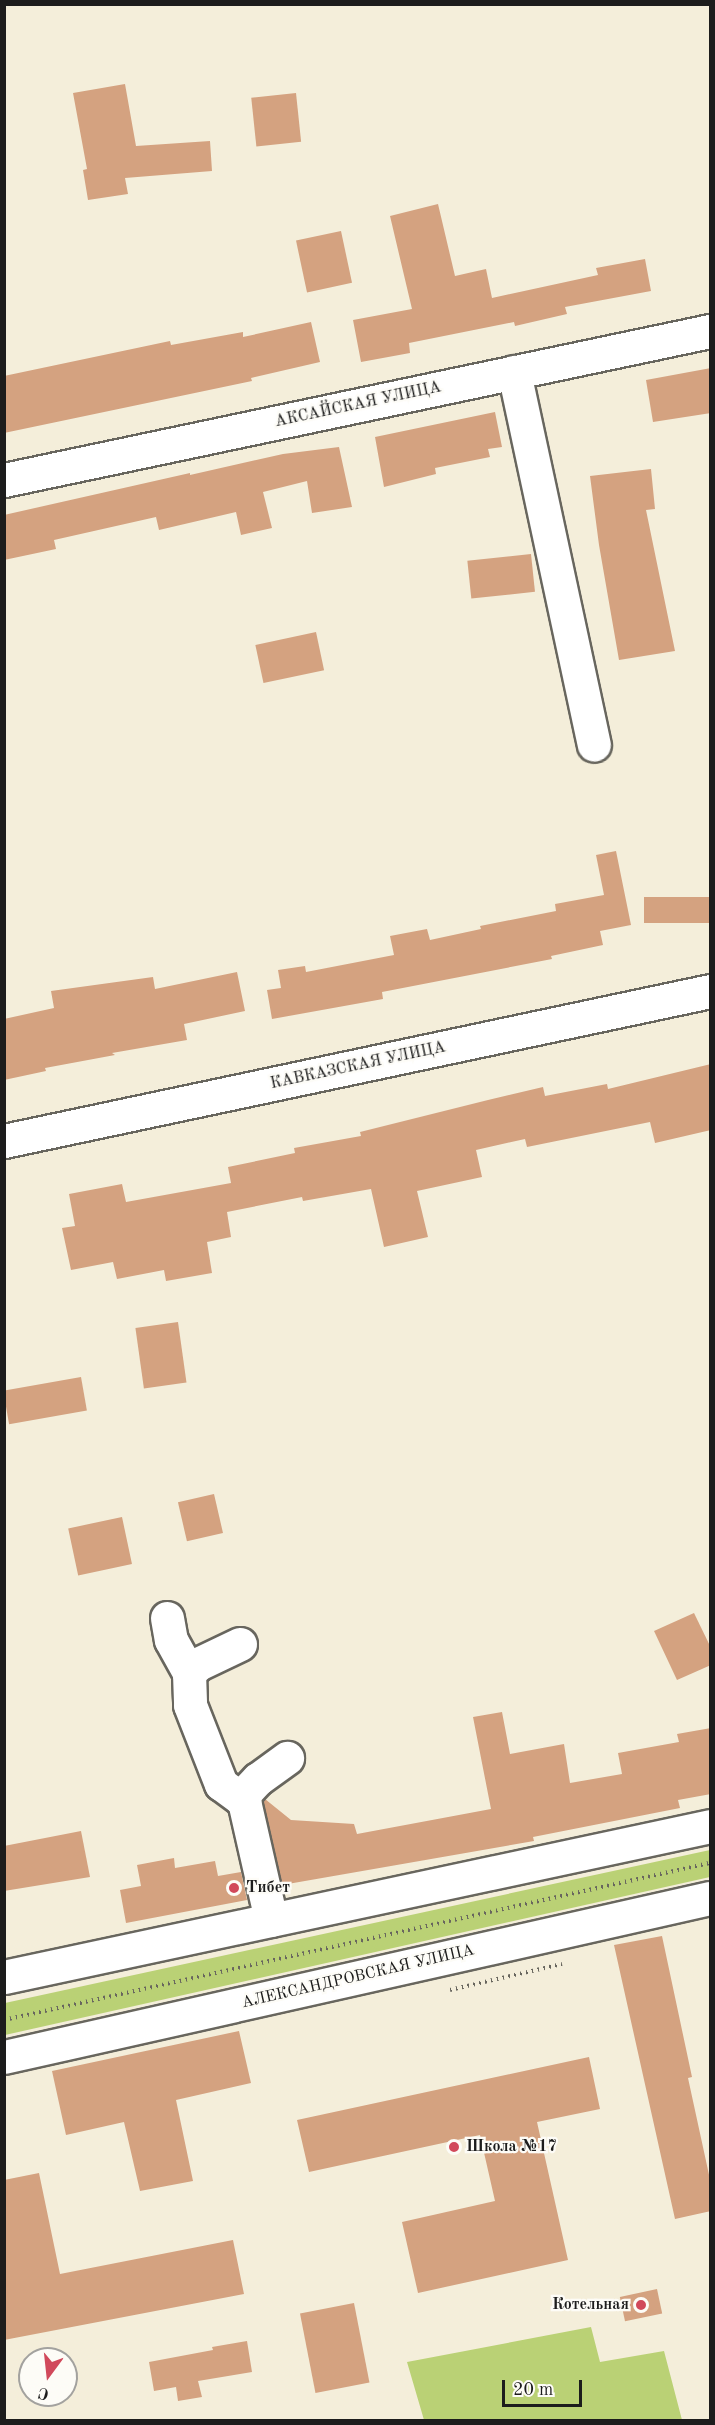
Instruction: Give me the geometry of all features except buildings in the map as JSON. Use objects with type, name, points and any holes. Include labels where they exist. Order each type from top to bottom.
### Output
[{"type":"street","name":"АКСАЙСКАЯ УЛИЦА","points":[[4,480],[711,331]]},
{"type":"street","points":[[514,372],[594,744]]},
{"type":"street","name":"КАВКАЗСКАЯ УЛИЦА","points":[[4,1141],[711,991]]},
{"type":"street","points":[[167,1618],[171,1640],[189,1673],[189,1705],[208,1756],[220,1784],[244,1801],[271,1920]]},
{"type":"street","points":[[189,1673],[198,1665],[240,1644]]},
{"type":"street","points":[[240,1798],[258,1779],[287,1758]]},
{"type":"street","points":[[4,1977],[711,1826]]},
{"type":"street","name":"АЛЕКСАНДРОВСКАЯ УЛИЦА","points":[[4,2056],[711,1898]]},
{"type":"path","points":[[4,2020],[711,1863]]},
{"type":"green space","points":[[710,1850],[710,1877],[5,2035],[5,2003]]},
{"type":"green space","points":[[591,2327],[600,2362],[664,2351],[682,2420],[424,2420],[407,2362]]},
{"type":"place","name":"Тибет","points":[[234,1888]]},
{"type":"place","name":"Школа №17","points":[[454,2147]]},
{"type":"place","name":"Котельная","points":[[641,2305]]}]
